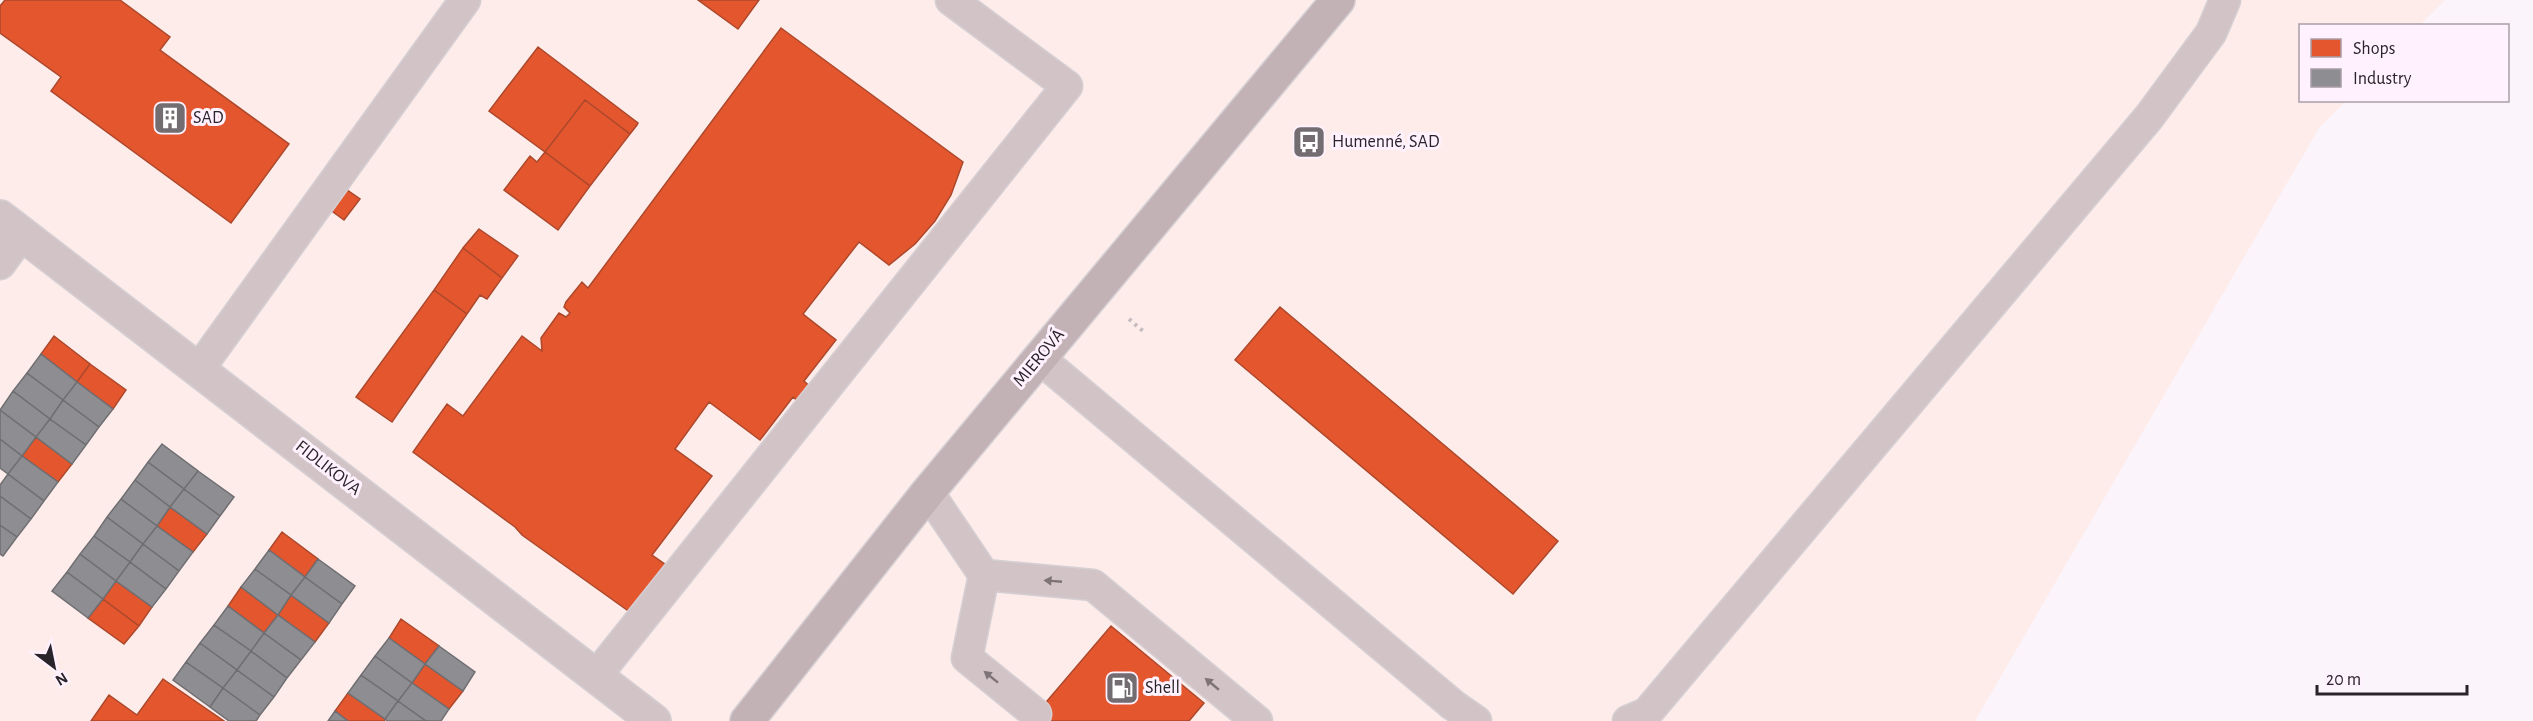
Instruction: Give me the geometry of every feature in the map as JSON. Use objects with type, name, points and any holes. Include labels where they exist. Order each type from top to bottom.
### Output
[{"type":"main road","name":"MIEROVÁ","points":[[747,721],[928,492],[1338,0]]},
{"type":"street","name":"FIDLIKOVA","points":[[11,226],[654,721]]},
{"type":"lane","points":[[199,369],[464,0]]},
{"type":"lane","points":[[596,676],[1067,86],[951,0]]},
{"type":"lane","points":[[1628,721],[1647,713],[2149,117],[2211,33],[2225,0]]},
{"type":"lane","points":[[0,264],[11,226]]},
{"type":"lane","points":[[1039,358],[1453,705],[1476,721]]},
{"type":"lane","points":[[928,492],[984,575],[967,658],[1036,714]]},
{"type":"lane","points":[[984,575],[1093,585],[1257,721]]},
{"type":"shaded area","points":[[0,0],[2445,0],[2421,24],[2299,24],[2299,102],[2345,102],[2319,128],[1975,721],[0,721]]},
{"type":"building: Shops","name":"SAD","points":[[5,0],[120,0],[170,37],[160,50],[289,144],[231,223],[51,91],[61,77],[0,33],[0,6]]},
{"type":"building: Shops","points":[[698,0],[759,0],[738,29]]},
{"type":"building: Shops","points":[[781,28],[963,162],[951,195],[935,221],[915,244],[889,265],[859,242],[803,314],[836,340],[804,381],[815,391],[804,406],[793,397],[760,440],[709,402],[675,449],[712,476],[652,555],[669,567],[634,615],[522,535],[515,527],[413,452],[447,404],[463,416],[522,336],[542,351],[541,338],[559,313],[566,317],[570,313],[564,307],[566,302],[582,282],[588,288]]},
{"type":"building: Shops","points":[[538,47],[638,123],[630,134],[585,100],[545,152],[489,111]]},
{"type":"building: Shops","points":[[585,100],[630,134],[590,186],[545,152]]},
{"type":"building: Shops","points":[[545,152],[590,186],[558,230],[504,190],[530,156],[537,162]]},
{"type":"building: Shops","points":[[340,185],[360,199],[344,220],[325,206]]},
{"type":"building: Shops","points":[[479,229],[518,256],[502,278],[463,248]]},
{"type":"building: Shops","points":[[463,248],[502,278],[487,299],[480,295],[467,314],[434,290]]},
{"type":"building: Shops","points":[[434,290],[467,314],[392,422],[356,397]]},
{"type":"building: Shops","points":[[1280,307],[1558,541],[1513,594],[1235,360]]},
{"type":"building: Shops","points":[[54,336],[90,364],[77,382],[41,354]]},
{"type":"building: Shops","points":[[90,364],[126,390],[113,409],[77,382]]},
{"type":"building: Shops","points":[[36,437],[72,464],[58,482],[22,456]]},
{"type":"building: Shops","points":[[170,507],[207,534],[193,552],[157,526]]},
{"type":"building: Shops","points":[[282,532],[318,559],[305,577],[269,550]]},
{"type":"building: Shops","points":[[116,581],[152,607],[139,626],[103,599]]},
{"type":"building: Shops","points":[[241,587],[278,615],[264,633],[228,606]]},
{"type":"building: Shops","points":[[291,595],[329,623],[315,642],[278,615]]},
{"type":"building: Shops","points":[[103,599],[139,626],[124,644],[88,618]]},
{"type":"building: Shops","points":[[401,619],[439,646],[425,664],[389,638]]},
{"type":"building: Shops","name":"Shell","points":[[1111,626],[1204,703],[1189,721],[1030,721]]},
{"type":"building: Shops","points":[[425,664],[463,691],[449,709],[412,683]]},
{"type":"building: Shops","points":[[163,679],[224,721],[91,721],[109,695],[137,715]]},
{"type":"building: Shops","points":[[348,693],[385,719],[384,721],[348,721],[335,711]]},
{"type":"building: Industry","points":[[41,354],[77,382],[63,400],[27,373]]},
{"type":"building: Industry","points":[[27,373],[63,400],[50,419],[13,391]]},
{"type":"building: Industry","points":[[77,382],[113,409],[99,427],[63,400]]},
{"type":"building: Industry","points":[[13,391],[50,419],[36,437],[0,410]]},
{"type":"building: Industry","points":[[63,400],[99,427],[86,445],[50,419]]},
{"type":"building: Industry","points":[[0,410],[36,437],[22,456],[0,439]]},
{"type":"building: Industry","points":[[50,419],[86,445],[72,464],[36,437]]},
{"type":"building: Industry","points":[[0,439],[22,456],[8,474],[0,468]]},
{"type":"building: Industry","points":[[162,444],[198,471],[184,489],[148,462]]},
{"type":"building: Industry","points":[[22,456],[58,482],[44,501],[8,474]]},
{"type":"building: Industry","points":[[148,462],[184,489],[170,507],[135,480]]},
{"type":"building: Industry","points":[[198,471],[234,497],[220,516],[184,489]]},
{"type":"building: Industry","points":[[8,474],[44,501],[31,519],[0,496],[0,485]]},
{"type":"building: Industry","points":[[135,480],[170,507],[157,526],[121,499]]},
{"type":"building: Industry","points":[[184,489],[220,516],[207,534],[170,507]]},
{"type":"building: Industry","points":[[0,496],[31,519],[17,537],[0,525]]},
{"type":"building: Industry","points":[[121,499],[157,526],[143,544],[107,517]]},
{"type":"building: Industry","points":[[107,517],[143,544],[130,562],[94,536]]},
{"type":"building: Industry","points":[[0,525],[17,537],[3,556],[0,554]]},
{"type":"building: Industry","points":[[157,526],[193,552],[179,571],[143,544]]},
{"type":"building: Industry","points":[[94,536],[130,562],[116,581],[80,554]]},
{"type":"building: Industry","points":[[143,544],[179,571],[166,589],[130,562]]},
{"type":"building: Industry","points":[[269,550],[305,577],[291,595],[255,569]]},
{"type":"building: Industry","points":[[80,554],[116,581],[103,599],[67,572]]},
{"type":"building: Industry","points":[[318,559],[355,586],[342,604],[305,577]]},
{"type":"building: Industry","points":[[130,562],[166,589],[152,607],[116,581]]},
{"type":"building: Industry","points":[[255,569],[291,595],[278,615],[241,587]]},
{"type":"building: Industry","points":[[67,572],[103,599],[88,618],[52,591]]},
{"type":"building: Industry","points":[[305,577],[342,604],[329,623],[291,595]]},
{"type":"building: Industry","points":[[228,606],[264,633],[251,651],[214,625]]},
{"type":"building: Industry","points":[[278,615],[315,642],[301,660],[264,633]]},
{"type":"building: Industry","points":[[214,625],[251,651],[237,670],[200,643]]},
{"type":"building: Industry","points":[[264,633],[301,660],[287,678],[251,651]]},
{"type":"building: Industry","points":[[389,638],[425,664],[412,683],[375,656]]},
{"type":"building: Industry","points":[[200,643],[237,670],[223,688],[186,662]]},
{"type":"building: Industry","points":[[439,646],[475,672],[463,691],[425,664]]},
{"type":"building: Industry","points":[[251,651],[287,678],[274,697],[237,670]]},
{"type":"building: Industry","points":[[375,656],[412,683],[398,701],[361,675]]},
{"type":"building: Industry","points":[[186,662],[223,688],[210,707],[173,680]]},
{"type":"building: Industry","points":[[237,670],[274,697],[260,715],[223,688]]},
{"type":"building: Industry","points":[[361,675],[398,701],[385,719],[348,693]]},
{"type":"building: Industry","points":[[412,683],[449,709],[441,721],[426,721],[398,701]]},
{"type":"building: Industry","points":[[223,688],[260,715],[256,721],[229,721],[210,707]]},
{"type":"building: Industry","points":[[398,701],[426,721],[387,721],[385,719]]},
{"type":"building: Industry","points":[[335,711],[348,721],[328,721]]},
{"type":"place","name":"SAD","points":[[170,118]]},
{"type":"place","name":"Humenné, SAD","points":[[1309,142]]},
{"type":"place","name":"Shell","points":[[1122,688]]}]
